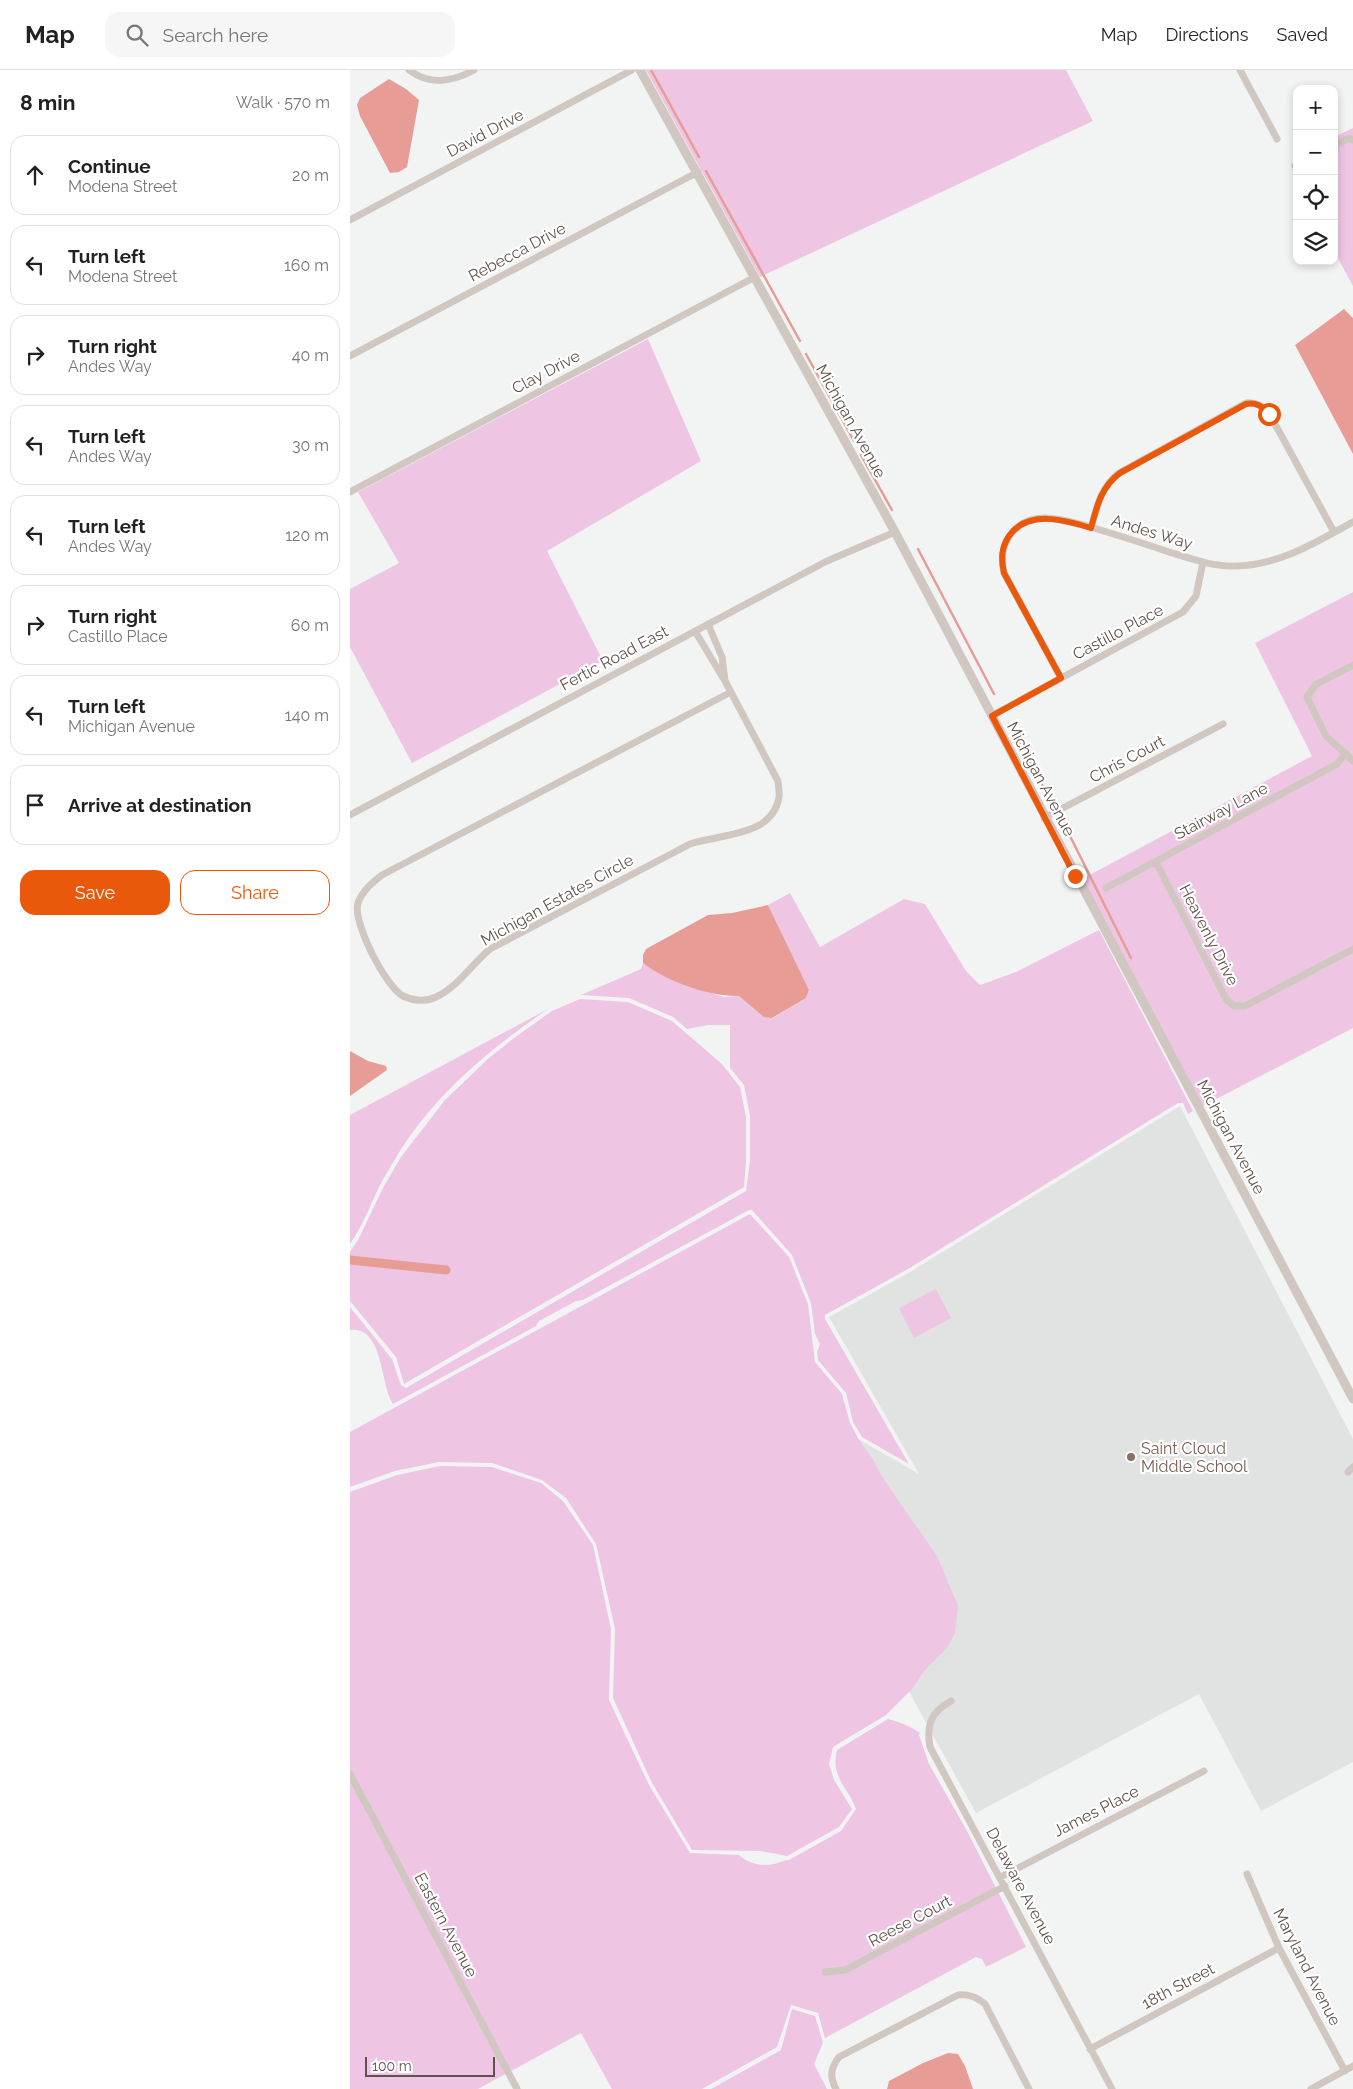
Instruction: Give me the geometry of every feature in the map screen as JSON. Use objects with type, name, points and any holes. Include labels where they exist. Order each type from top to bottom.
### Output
[{"type":"street","points":[[409,70],[417,76],[439,81],[456,79],[474,70]]},
{"type":"street","name":"David Drive","points":[[350,220],[632,70]]},
{"type":"street","name":"Michigan Avenue","points":[[640,70],[895,532],[1044,818],[1353,1398]]},
{"type":"street","points":[[1240,70],[1277,139]]},
{"type":"street","points":[[1338,144],[1349,138],[1353,140]]},
{"type":"street","name":"Rebecca Drive","points":[[350,356],[698,172]]},
{"type":"street","name":"Clay Drive","points":[[350,492],[755,277]]},
{"type":"street","points":[[1091,528],[1098,501],[1108,482],[1120,473],[1251,403],[1261,405],[1269,414],[1334,532]]},
{"type":"street","name":"Andes Way","points":[[1061,678],[1004,573],[1002,564],[1003,549],[1005,542],[1016,528],[1035,519],[1070,521],[1203,562],[1235,566],[1267,563],[1297,552],[1353,522]]},
{"type":"street","name":"Fertic Road East","points":[[350,815],[827,561],[895,532]]},
{"type":"street","name":"Castillo Place","points":[[992,716],[1183,612],[1196,596],[1203,562]]},
{"type":"street","name":"Michigan Estates Circle","points":[[708,624],[722,657],[725,681]]},
{"type":"street","name":"Michigan Estates Circle","points":[[695,631],[725,681],[731,692],[778,781],[779,797],[774,810],[767,820],[756,828],[707,838],[690,844],[490,949],[451,988],[435,998],[418,1001],[402,995],[389,982],[362,932],[357,916],[358,904],[365,888],[382,875],[731,692]]},
{"type":"street","points":[[1353,665],[1315,686],[1307,697],[1326,736],[1353,761]]},
{"type":"street","name":"Chris Court","points":[[1044,818],[1223,724]]},
{"type":"street","name":"Stairway Lane","points":[[1106,888],[1337,764],[1346,753]]},
{"type":"street","name":"Heavenly Drive","points":[[1156,862],[1226,1000],[1234,1006],[1245,1006],[1353,949]]},
{"type":"street","points":[[1353,1467],[1348,1472],[1353,1472]]},
{"type":"street","name":"Delaware Avenue","points":[[951,1701],[938,1709],[929,1726],[930,1747],[1112,2089]]},
{"type":"street","name":"James Place","points":[[1000,1877],[1204,1771]]},
{"type":"street","name":"Eastern Avenue","points":[[350,1774],[517,2089]]},
{"type":"street","name":"Maryland Avenue","points":[[1247,1874],[1279,1948],[1345,2071]]},
{"type":"street","name":"Reese Court","points":[[825,1972],[845,1970],[1005,1886]]},
{"type":"street","name":"18th Street","points":[[1090,2049],[1279,1948]]},
{"type":"street","points":[[836,2089],[830,2075],[832,2066],[839,2057],[958,1995],[967,1995],[976,1997],[985,2004],[1029,2089]]},
{"type":"street","points":[[1311,2089],[1353,2066]]},
{"type":"shaded area","points":[[646,70],[1066,70],[1093,121],[760,277]]},
{"type":"shaded area","points":[[389,79],[406,89],[419,100],[407,167],[399,172],[390,173],[360,116],[357,105],[360,98]]},
{"type":"shaded area","points":[[1353,128],[1353,286],[1338,258],[1338,135]]},
{"type":"shaded area","points":[[1344,309],[1353,318],[1353,454],[1295,345]]},
{"type":"shaded area","points":[[648,339],[701,461],[547,551],[603,661],[412,763],[350,647],[350,589],[399,563],[358,492]]},
{"type":"shaded area","points":[[1353,592],[1353,1028],[1203,1106],[1082,879],[1312,756],[1255,643]]},
{"type":"shaded area","points":[[790,893],[820,947],[904,899],[925,904],[966,971],[980,985],[1016,972],[1099,930],[1193,1111],[1188,1114],[1183,1103],[1178,1103],[908,1269],[825,1315],[825,1319],[909,1464],[862,1437],[853,1422],[846,1393],[818,1360],[817,1352],[820,1344],[815,1334],[811,1303],[792,1255],[752,1210],[583,1300],[576,1301],[539,1321],[536,1326],[393,1404],[375,1347],[369,1337],[361,1331],[350,1330],[350,1307],[392,1359],[401,1385],[406,1388],[746,1191],[750,1161],[750,1116],[744,1085],[730,1068],[730,1025],[709,1025],[687,1029],[673,1017],[629,998],[581,995],[641,969],[643,963],[686,985],[724,997],[739,996],[773,1018],[806,998],[809,990],[768,905]]},
{"type":"shaded area","points":[[768,905],[809,990],[806,998],[772,1018],[764,1017],[739,996],[715,994],[689,987],[664,976],[643,963],[643,955],[646,949],[708,915],[732,913]]},
{"type":"shaded area","points":[[580,999],[628,1002],[672,1021],[722,1064],[740,1087],[746,1117],[744,1187],[404,1384],[396,1357],[350,1301],[350,1252],[401,1157],[445,1100],[489,1058],[514,1038],[552,1011]]},
{"type":"shaded area","points":[[548,1009],[485,1056],[429,1112],[398,1154],[350,1244],[350,1115]]},
{"type":"shaded area","points":[[350,1051],[368,1061],[386,1066],[387,1070],[350,1096]]},
{"type":"shaded area","name":"Saint Cloud Middle School","points":[[1180,1106],[1353,1439],[1353,1762],[1261,1811],[1199,1694],[976,1813],[728,1364],[919,1474],[829,1317],[910,1272]]},
{"type":"shaded area","points":[[750,1214],[789,1257],[808,1304],[815,1362],[842,1394],[850,1423],[859,1440],[937,1556],[958,1606],[955,1633],[947,1648],[924,1671],[913,1688],[886,1715],[833,1747],[829,1764],[834,1780],[852,1809],[839,1827],[787,1856],[760,1851],[692,1850],[652,1783],[613,1698],[615,1629],[596,1544],[566,1498],[542,1480],[492,1463],[439,1462],[395,1471],[350,1487],[350,1432]]},
{"type":"shaded area","points":[[936,1289],[951,1318],[914,1338],[899,1308]]},
{"type":"shaded area","points":[[440,1466],[492,1467],[541,1483],[563,1501],[593,1545],[611,1629],[609,1700],[649,1785],[690,1853],[739,1855],[750,1862],[760,1865],[776,1864],[789,1860],[841,1831],[856,1809],[838,1775],[835,1759],[837,1750],[888,1719],[892,1720],[909,1726],[920,1733],[919,1735],[929,1764],[967,1831],[1026,1947],[986,1967],[982,1959],[976,1957],[825,2038],[818,2013],[791,2005],[777,2047],[702,2089],[612,2089],[581,2033],[478,2089],[350,2089],[350,1492],[397,1475]]},
{"type":"shaded area","points":[[792,2009],[815,2016],[823,2043],[814,2064],[827,2089],[711,2089],[781,2050]]},
{"type":"shaded area","points":[[948,2053],[958,2054],[965,2066],[973,2089],[887,2089],[889,2081],[923,2063]]},
{"type":"waterway","points":[[651,70],[699,157]]},
{"type":"waterway","points":[[706,171],[800,341]]},
{"type":"waterway","points":[[806,354],[854,441]]},
{"type":"waterway","points":[[861,455],[892,510]]},
{"type":"waterway","points":[[918,549],[994,694]]},
{"type":"waterway","points":[[1009,724],[1053,804]]},
{"type":"waterway","points":[[1062,820],[1131,958]]},
{"type":"waterway","points":[[350,1260],[446,1270]]},
{"type":"place","name":"Saint Cloud Middle School","points":[[1131,1457]]},
{"type":"route","points":[[1075,876],[992,716],[1061,678],[1004,573],[1002,556],[1005,542],[1010,534],[1021,524],[1035,519],[1044,518],[1070,521],[1091,528],[1098,501],[1108,482],[1120,473],[1246,404],[1261,405],[1269,414]]}]
